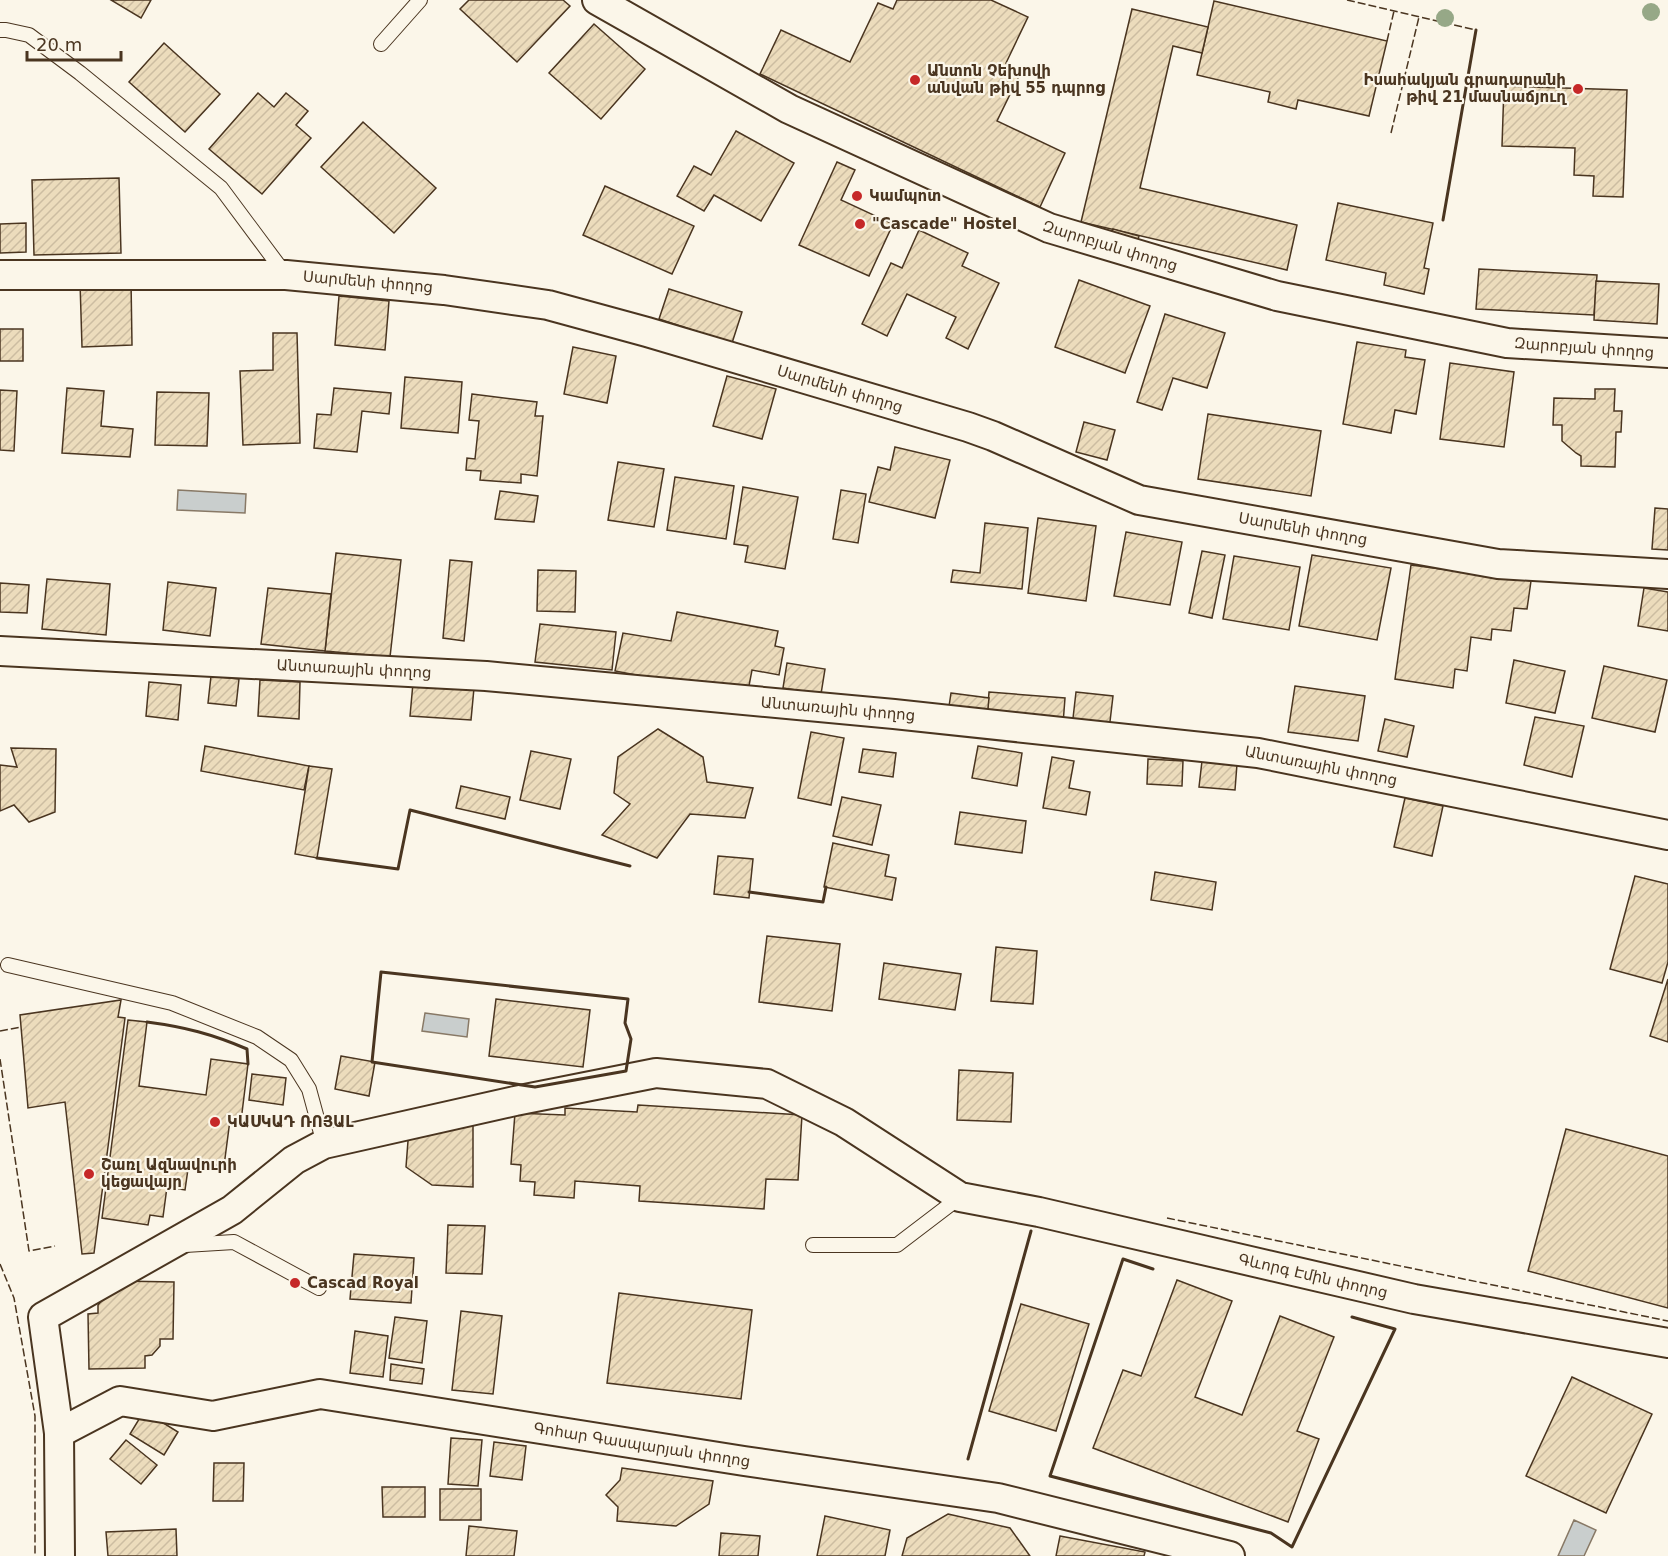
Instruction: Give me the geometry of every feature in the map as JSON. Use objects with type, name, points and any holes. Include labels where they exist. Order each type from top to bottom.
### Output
[{"type":"street","name":"Զարոբյան փողոց","points":[[597,0],[789,109],[1049,228],[1277,296],[1507,343],[1668,353]]},
{"type":"street","name":"Սարմենի փողոց","points":[[0,275],[286,275],[444,290],[548,305],[968,427],[1139,500],[1498,564],[1668,574]]},
{"type":"street","name":"Անտառային փողոց","points":[[0,651],[486,676],[894,714],[1258,753],[1668,836]]},
{"type":"street","points":[[60,1556],[59,1433],[43,1317],[232,1210],[294,1160],[324,1144],[515,1101],[656,1073],[767,1084],[844,1122],[960,1197]]},
{"type":"street","name":"Գևորգ Էմին փողոց","points":[[960,1197],[1050,1215],[1414,1299],[1668,1343]]},
{"type":"street","name":"Գոհար Գասպարյան փողոց","points":[[59,1433],[120,1401],[213,1416],[320,1394],[744,1461],[998,1498],[1230,1556]]},
{"type":"lane","points":[[381,44],[420,0]]},
{"type":"lane","points":[[0,30],[29,35],[80,73],[221,188],[286,275]]},
{"type":"lane","points":[[8,965],[172,1003],[257,1037],[291,1060],[309,1089],[324,1144]]},
{"type":"lane","points":[[813,1245],[897,1245],[960,1197]]},
{"type":"lane","points":[[162,1250],[191,1244],[234,1242],[319,1288]]},
{"type":"shaded area","points":[[178,490],[246,494],[245,513],[177,510]]},
{"type":"shaded area","points":[[425,1013],[469,1019],[467,1037],[422,1031]]},
{"type":"shaded area","points":[[1574,1520],[1596,1530],[1584,1556],[1558,1556]]},
{"type":"building","points":[[111,0],[151,0],[141,18]]},
{"type":"building","points":[[469,0],[563,0],[570,6],[517,62],[460,9]]},
{"type":"building","points":[[897,0],[991,0],[1028,17],[1006,63],[1022,70],[997,121],[1065,153],[1040,207],[760,74],[781,30],[850,62],[878,3],[893,9]]},
{"type":"building","points":[[1214,1],[1387,41],[1369,116],[1298,100],[1296,109],[1268,102],[1270,92],[1197,75]]},
{"type":"building","points":[[1132,9],[1208,27],[1202,53],[1173,46],[1140,188],[1297,225],[1287,270],[1081,222]]},
{"type":"building","points":[[594,24],[645,69],[601,119],[549,73]]},
{"type":"building","points":[[164,43],[220,94],[185,132],[129,82]]},
{"type":"building","points":[[1504,86],[1627,90],[1623,197],[1593,196],[1594,176],[1574,175],[1575,148],[1502,146]]},
{"type":"building","points":[[258,93],[274,107],[286,93],[308,111],[296,125],[311,138],[262,194],[209,149]]},
{"type":"building","points":[[363,122],[436,188],[394,233],[321,167]]},
{"type":"building","points":[[736,131],[794,163],[761,221],[714,195],[704,211],[677,196],[694,166],[711,175]]},
{"type":"building","points":[[837,162],[855,170],[841,200],[893,224],[869,276],[799,245]]},
{"type":"building","points":[[119,178],[121,253],[34,255],[32,180]]},
{"type":"building","points":[[605,186],[694,226],[672,274],[583,235]]},
{"type":"building","points":[[1338,203],[1433,223],[1424,268],[1429,269],[1424,294],[1384,285],[1386,273],[1326,260]]},
{"type":"building","points":[[26,223],[26,252],[0,253],[0,224]]},
{"type":"building","points":[[1113,229],[1139,236],[1136,246],[1110,240]]},
{"type":"building","points":[[919,230],[968,253],[962,266],[999,283],[968,349],[946,338],[956,317],[907,294],[887,336],[862,324],[891,263],[902,268]]},
{"type":"building","points":[[1479,269],[1597,275],[1594,315],[1476,309]]},
{"type":"building","points":[[131,280],[132,345],[82,347],[80,282]]},
{"type":"building","points":[[1079,280],[1150,306],[1125,373],[1055,347]]},
{"type":"building","points":[[1596,281],[1659,284],[1657,324],[1594,320]]},
{"type":"building","points":[[669,289],[742,312],[732,343],[659,319]]},
{"type":"building","points":[[339,296],[389,301],[385,350],[335,345]]},
{"type":"building","points":[[1165,314],[1225,333],[1207,388],[1173,378],[1162,410],[1137,402]]},
{"type":"building","points":[[0,329],[23,329],[23,361],[0,361]]},
{"type":"building","points":[[273,333],[297,333],[300,443],[243,445],[240,371],[273,370]]},
{"type":"building","points":[[1357,342],[1406,350],[1405,357],[1425,360],[1416,414],[1395,410],[1391,433],[1343,424]]},
{"type":"building","points":[[573,347],[616,356],[607,403],[564,394]]},
{"type":"building","points":[[1450,363],[1514,372],[1504,447],[1440,439]]},
{"type":"building","points":[[727,376],[776,389],[762,439],[713,426]]},
{"type":"building","points":[[405,377],[462,382],[458,433],[401,428]]},
{"type":"building","points":[[67,388],[104,391],[101,426],[133,429],[130,457],[62,453]]},
{"type":"building","points":[[334,388],[391,393],[389,414],[362,411],[357,452],[314,448],[317,414],[331,415]]},
{"type":"building","points":[[1595,389],[1615,389],[1614,411],[1622,411],[1621,432],[1616,432],[1615,467],[1581,466],[1581,456],[1562,441],[1562,425],[1553,425],[1554,398],[1595,399]]},
{"type":"building","points":[[0,390],[17,391],[14,451],[0,450]]},
{"type":"building","points":[[157,392],[209,393],[207,446],[155,445]]},
{"type":"building","points":[[472,394],[537,402],[535,416],[543,416],[537,476],[521,474],[521,483],[480,480],[481,471],[466,470],[467,458],[475,459],[479,421],[469,420]]},
{"type":"building","points":[[1208,414],[1321,431],[1311,496],[1198,479]]},
{"type":"building","points":[[1084,422],[1115,430],[1107,460],[1076,452]]},
{"type":"building","points":[[895,447],[950,460],[935,518],[869,502],[878,467],[890,470]]},
{"type":"building","points":[[618,462],[664,469],[654,527],[608,520]]},
{"type":"building","points":[[675,477],[734,486],[726,539],[667,530]]},
{"type":"building","points":[[743,487],[798,497],[785,569],[745,562],[748,546],[734,544]]},
{"type":"building","points":[[841,490],[866,494],[858,543],[833,539]]},
{"type":"building","points":[[500,491],[538,496],[534,522],[495,519]]},
{"type":"building","points":[[1655,508],[1668,509],[1668,550],[1652,549]]},
{"type":"building","points":[[1038,518],[1096,526],[1086,601],[1028,593]]},
{"type":"building","points":[[985,523],[1028,528],[1022,589],[951,582],[953,570],[980,573]]},
{"type":"building","points":[[1126,532],[1182,542],[1170,605],[1114,596]]},
{"type":"building","points":[[1202,551],[1225,555],[1212,618],[1189,613]]},
{"type":"building","points":[[336,553],[401,560],[390,657],[325,651]]},
{"type":"building","points":[[1312,555],[1391,568],[1377,640],[1299,626]]},
{"type":"building","points":[[1234,556],[1300,567],[1289,630],[1223,619]]},
{"type":"building","points":[[450,560],[472,562],[464,641],[443,638]]},
{"type":"building","points":[[1411,565],[1531,581],[1527,609],[1514,608],[1511,631],[1492,629],[1491,640],[1471,637],[1467,671],[1455,669],[1453,688],[1395,679]]},
{"type":"building","points":[[538,570],[576,571],[575,612],[537,611]]},
{"type":"building","points":[[47,579],[110,584],[106,635],[42,629]]},
{"type":"building","points":[[168,582],[216,588],[210,636],[163,630]]},
{"type":"building","points":[[0,583],[29,585],[27,613],[0,612]]},
{"type":"building","points":[[268,588],[331,594],[325,651],[261,644]]},
{"type":"building","points":[[1644,588],[1668,592],[1668,631],[1638,626]]},
{"type":"building","points":[[677,612],[778,631],[775,646],[784,648],[779,675],[752,670],[747,696],[615,671],[623,633],[671,641]]},
{"type":"building","points":[[540,624],[616,632],[612,670],[535,662]]},
{"type":"building","points":[[1514,660],[1565,671],[1555,713],[1506,703]]},
{"type":"building","points":[[787,663],[825,669],[821,694],[783,688]]},
{"type":"building","points":[[1604,666],[1667,680],[1655,732],[1592,718]]},
{"type":"building","points":[[211,676],[239,679],[236,706],[208,703]]},
{"type":"building","points":[[260,680],[300,682],[299,719],[258,716]]},
{"type":"building","points":[[149,682],[181,685],[178,720],[146,716]]},
{"type":"building","points":[[413,683],[474,688],[471,720],[410,716]]},
{"type":"building","points":[[1295,686],[1365,696],[1358,741],[1288,732]]},
{"type":"building","points":[[989,692],[1065,698],[1063,724],[987,718]]},
{"type":"building","points":[[1076,692],[1113,696],[1109,730],[1072,727]]},
{"type":"building","points":[[951,693],[989,698],[987,718],[948,713]]},
{"type":"building","points":[[1535,717],[1584,726],[1572,777],[1524,765]]},
{"type":"building","points":[[1385,719],[1414,726],[1407,757],[1378,751]]},
{"type":"building","points":[[658,729],[703,757],[707,782],[753,788],[745,818],[690,814],[657,858],[602,835],[630,804],[614,793],[618,757]]},
{"type":"building","points":[[811,732],[844,738],[831,805],[798,798]]},
{"type":"building","points":[[205,746],[309,766],[304,790],[201,771]]},
{"type":"building","points":[[978,746],[1022,753],[1017,786],[972,778]]},
{"type":"building","points":[[11,748],[56,749],[55,812],[29,822],[14,805],[0,811],[0,765],[17,767]]},
{"type":"building","points":[[863,749],[896,753],[893,777],[859,772]]},
{"type":"building","points":[[531,751],[571,759],[560,809],[520,800]]},
{"type":"building","points":[[1052,757],[1074,761],[1069,788],[1090,792],[1086,815],[1043,808]]},
{"type":"building","points":[[1148,759],[1183,761],[1182,786],[1147,784]]},
{"type":"building","points":[[1202,761],[1237,764],[1235,790],[1199,787]]},
{"type":"building","points":[[309,766],[332,769],[317,858],[295,854]]},
{"type":"building","points":[[461,786],[510,797],[505,819],[456,808]]},
{"type":"building","points":[[842,797],[881,805],[872,845],[833,836]]},
{"type":"building","points":[[1405,798],[1443,806],[1432,856],[1394,847]]},
{"type":"building","points":[[960,812],[1026,821],[1022,853],[955,844]]},
{"type":"building","points":[[833,843],[889,855],[885,876],[896,878],[892,900],[824,887]]},
{"type":"building","points":[[718,856],[753,859],[749,898],[714,894]]},
{"type":"building","points":[[1155,872],[1216,882],[1212,910],[1151,900]]},
{"type":"building","points":[[1635,876],[1668,884],[1668,962],[1662,983],[1610,969]]},
{"type":"building","points":[[767,936],[840,944],[832,1011],[759,1002]]},
{"type":"building","points":[[996,947],[1037,951],[1033,1004],[991,1001]]},
{"type":"building","points":[[884,963],[961,974],[955,1010],[879,999]]},
{"type":"building","points":[[1668,979],[1668,1042],[1650,1036]]},
{"type":"building","points":[[496,999],[590,1010],[583,1067],[489,1056]]},
{"type":"building","name":"Շառլ Ազնավուրի կեցավայր","points":[[121,1000],[118,1017],[125,1018],[94,1253],[82,1254],[65,1102],[28,1108],[20,1015]]},
{"type":"building","points":[[128,1020],[147,1022],[139,1086],[206,1095],[211,1059],[248,1064],[241,1121],[230,1120],[224,1166],[189,1162],[185,1190],[167,1187],[163,1217],[150,1215],[148,1225],[102,1218]]},
{"type":"building","points":[[341,1056],[375,1062],[369,1096],[335,1089]]},
{"type":"building","points":[[959,1070],[1013,1073],[1011,1122],[957,1120]]},
{"type":"building","points":[[252,1074],[286,1078],[283,1105],[249,1100]]},
{"type":"building","points":[[638,1105],[802,1115],[798,1180],[766,1179],[764,1209],[639,1201],[640,1186],[575,1181],[574,1198],[534,1195],[535,1182],[520,1181],[521,1165],[511,1164],[515,1113],[565,1115],[565,1108],[637,1112]]},
{"type":"building","points":[[473,1118],[473,1187],[432,1185],[406,1167],[409,1128]]},
{"type":"building","points":[[1566,1129],[1668,1156],[1668,1308],[1528,1271]]},
{"type":"building","points":[[448,1225],[485,1226],[482,1274],[446,1273]]},
{"type":"building","points":[[354,1254],[414,1258],[411,1303],[350,1299]]},
{"type":"building","points":[[1177,1280],[1232,1301],[1195,1397],[1242,1415],[1280,1316],[1334,1337],[1297,1431],[1319,1439],[1288,1522],[1093,1448],[1123,1370],[1141,1376]]},
{"type":"building","points":[[120,1281],[174,1282],[173,1339],[160,1339],[160,1346],[152,1355],[145,1356],[145,1368],[89,1369],[88,1314],[98,1313],[98,1305],[111,1290],[120,1290]]},
{"type":"building","points":[[619,1293],[752,1310],[741,1399],[607,1383]]},
{"type":"building","points":[[1021,1304],[1089,1324],[1056,1431],[989,1411]]},
{"type":"building","points":[[461,1311],[502,1316],[493,1394],[452,1390]]},
{"type":"building","points":[[395,1317],[427,1321],[422,1363],[389,1358]]},
{"type":"building","points":[[355,1331],[388,1336],[383,1377],[350,1373]]},
{"type":"building","points":[[391,1364],[424,1369],[422,1384],[390,1380]]},
{"type":"building","points":[[1572,1377],[1652,1414],[1606,1513],[1526,1476]]},
{"type":"building","points":[[144,1411],[178,1432],[164,1455],[130,1434]]},
{"type":"building","points":[[451,1438],[482,1440],[478,1486],[448,1484]]},
{"type":"building","points":[[126,1440],[157,1465],[141,1484],[110,1459]]},
{"type":"building","points":[[494,1442],[526,1446],[522,1480],[490,1476]]},
{"type":"building","points":[[214,1463],[244,1463],[243,1501],[213,1501]]},
{"type":"building","points":[[622,1468],[713,1481],[709,1504],[676,1526],[617,1521],[618,1507],[606,1495],[620,1480]]},
{"type":"building","points":[[382,1487],[425,1487],[425,1517],[383,1517]]},
{"type":"building","points":[[440,1489],[481,1489],[481,1520],[440,1520]]},
{"type":"building","points":[[948,1514],[1010,1528],[1030,1556],[902,1556],[907,1538]]},
{"type":"building","points":[[825,1516],[890,1530],[885,1556],[817,1556]]},
{"type":"building","points":[[469,1526],[517,1531],[514,1556],[466,1556]]},
{"type":"building","points":[[176,1529],[177,1556],[108,1556],[106,1532]]},
{"type":"building","points":[[721,1533],[760,1536],[758,1556],[719,1556]]},
{"type":"building","points":[[1060,1536],[1145,1552],[1144,1556],[1056,1556]]},
{"type":"fence","points":[[1347,0],[1476,30]]},
{"type":"fence","points":[[1387,41],[1394,11]]},
{"type":"fence","points":[[1391,133],[1419,17]]},
{"type":"fence","points":[[0,1031],[21,1027]]},
{"type":"fence","points":[[0,1059],[29,1251],[55,1246]]},
{"type":"fence","points":[[1167,1218],[1668,1321]]},
{"type":"fence","points":[[0,1264],[14,1298],[35,1416],[35,1556]]},
{"type":"wall","points":[[1443,220],[1476,30]]},
{"type":"wall","points":[[317,858],[398,869],[410,810],[630,866]]},
{"type":"wall","points":[[749,892],[823,902],[826,887]]},
{"type":"wall","points":[[381,972],[628,999],[625,1023],[631,1039],[626,1071],[535,1087],[372,1062],[381,972]]},
{"type":"wall","points":[[147,1022],[198,1032],[247,1049],[248,1064]]},
{"type":"wall","points":[[968,1459],[1031,1231]]},
{"type":"wall","points":[[1153,1269],[1123,1259],[1050,1476],[1271,1533],[1292,1547],[1395,1329],[1352,1317]]},
{"type":"place","name":"Անտոն Չեխովի անվան թիվ 55 դպրոց","points":[[915,80]]},
{"type":"place","name":"Իսահակյան գրադարանի թիվ 21 մասնաճյուղ","points":[[1578,89]]},
{"type":"place","name":"Կամպոտ","points":[[857,196]]},
{"type":"place","name":"\"Cascade\" Hostel","points":[[860,224]]},
{"type":"place","name":"ԿԱՍԿԱԴ ՌՈՅԱԼ","points":[[215,1122]]},
{"type":"place","name":"Շառլ Ազնավուրի կեցավայր","points":[[89,1174]]},
{"type":"place","name":"Cascad Royal","points":[[295,1283]]}]
